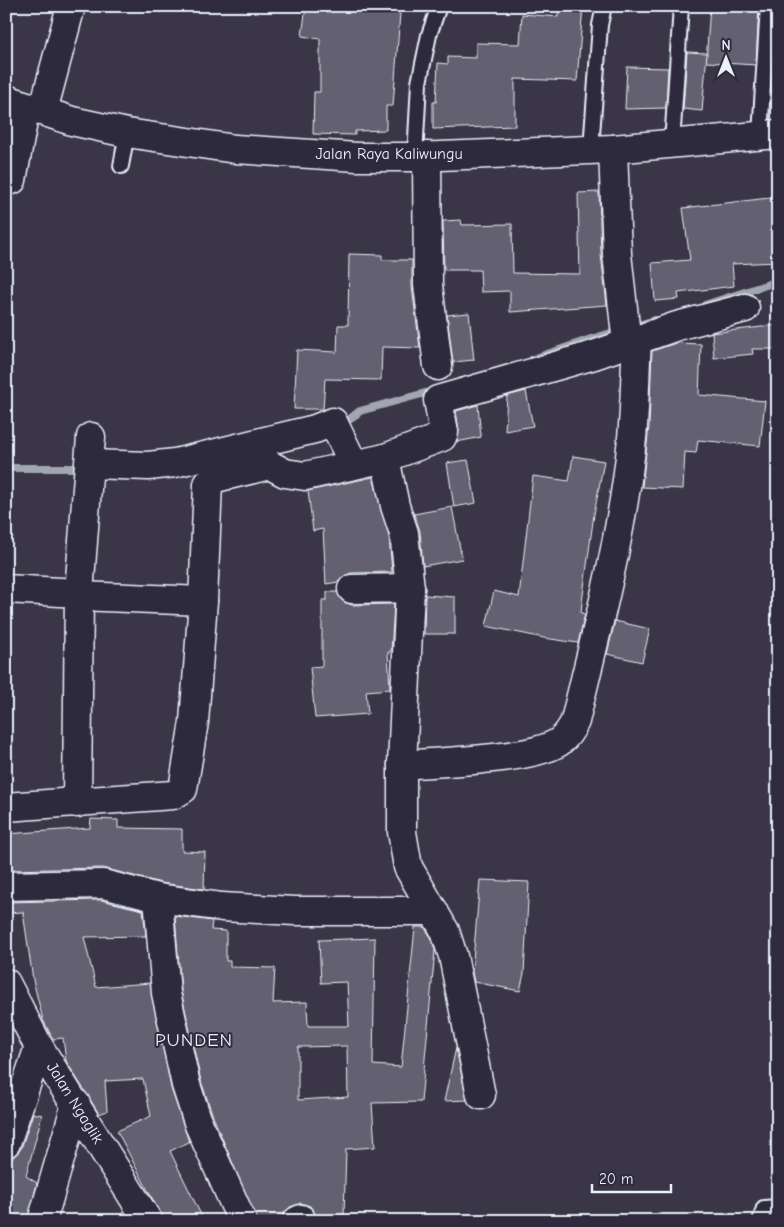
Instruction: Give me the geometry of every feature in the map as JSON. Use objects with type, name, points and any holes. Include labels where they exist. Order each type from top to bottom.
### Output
[{"type":"street","points":[[12,180],[25,105],[71,6]]},
{"type":"street","name":"Jalan Raya Kaliwungu","points":[[25,105],[72,121],[127,133],[244,150],[358,157],[421,157],[602,149],[769,135]]},
{"type":"street","points":[[402,765],[535,752],[558,743],[569,734],[578,712],[610,573],[622,509],[632,438],[629,337],[602,149]]},
{"type":"street","points":[[421,157],[428,285],[438,366]]},
{"type":"street","points":[[90,469],[175,463],[314,429],[333,422],[343,444],[385,458],[442,436],[444,432],[438,400],[629,337],[745,308]]},
{"type":"street","points":[[77,803],[79,594],[91,437]]},
{"type":"street","points":[[6,807],[173,795],[183,789],[194,722],[203,601],[208,484],[212,480],[270,465],[285,473],[305,476],[343,444]]},
{"type":"street","points":[[385,458],[395,506],[404,533],[410,588],[402,765],[402,832],[408,867],[445,931],[453,956],[480,1095]]},
{"type":"street","points":[[352,589],[410,588]]},
{"type":"street","points":[[6,589],[203,601]]},
{"type":"street","points":[[6,886],[103,884],[158,898],[222,907],[295,911],[434,910]]},
{"type":"street","points":[[158,898],[166,993],[186,1085],[199,1125],[242,1221]]},
{"type":"street","name":"Jalan Ngaglik","points":[[6,983],[39,1047],[148,1221]]},
{"type":"street","points":[[6,1143],[39,1047]]},
{"type":"street","points":[[43,1218],[76,1104]]},
{"type":"lane","points":[[421,157],[419,83],[429,34],[439,6]]},
{"type":"lane","points":[[602,149],[600,25],[604,6]]},
{"type":"lane","points":[[672,144],[681,6]]},
{"type":"lane","points":[[768,6],[769,135]]},
{"type":"lane","points":[[121,166],[127,133]]},
{"type":"lane","points":[[760,1221],[764,1208],[778,1207]]},
{"type":"building","points":[[306,6],[370,6],[370,9],[400,13],[393,106],[386,106],[386,130],[355,131],[355,135],[313,134],[314,92],[320,92],[320,39],[302,36]]},
{"type":"building","points":[[559,6],[583,6],[577,81],[515,79],[515,126],[433,129],[433,102],[436,102],[438,63],[448,64],[448,57],[476,58],[476,43],[520,44],[522,14],[558,17]]},
{"type":"building","points":[[710,6],[759,6],[756,65],[706,62]]},
{"type":"building","points":[[777,6],[778,67],[773,67]]},
{"type":"building","points":[[687,52],[707,53],[702,111],[683,109]]},
{"type":"building","points":[[627,67],[668,68],[666,108],[625,109]]},
{"type":"building","points":[[599,192],[601,255],[607,305],[510,312],[510,291],[481,292],[480,270],[444,270],[443,221],[461,220],[462,225],[512,224],[513,273],[580,274],[578,193]]},
{"type":"building","points":[[778,197],[778,262],[732,264],[734,286],[678,293],[679,299],[655,301],[652,263],[690,260],[683,208]]},
{"type":"building","points":[[349,254],[382,255],[382,260],[412,260],[412,287],[420,348],[382,347],[381,380],[325,379],[323,409],[294,409],[297,350],[337,352],[338,325],[348,325]]},
{"type":"building","points":[[469,313],[474,360],[453,362],[447,315]]},
{"type":"building","points":[[778,325],[778,349],[752,349],[753,354],[714,358],[712,333]]},
{"type":"building","points":[[676,343],[701,344],[699,395],[765,401],[760,446],[698,440],[696,453],[685,452],[683,489],[642,487],[649,427],[652,351]]},
{"type":"building","points":[[526,391],[533,426],[505,431],[507,396]]},
{"type":"building","points":[[478,405],[481,437],[457,442],[459,430],[456,411]]},
{"type":"building","points":[[573,456],[604,461],[594,514],[582,602],[581,613],[585,614],[578,643],[486,626],[494,591],[519,597],[533,476],[569,481]]},
{"type":"building","points":[[468,460],[476,503],[454,507],[447,463]]},
{"type":"building","points":[[373,477],[389,536],[392,572],[351,573],[344,576],[338,582],[326,584],[323,529],[313,531],[308,491]]},
{"type":"building","points":[[452,507],[462,559],[423,566],[420,531],[414,514]]},
{"type":"building","points":[[327,592],[337,592],[344,602],[352,605],[394,604],[391,652],[388,652],[390,689],[366,691],[368,714],[315,718],[310,667],[322,666],[322,600],[327,600]]},
{"type":"building","points":[[425,595],[455,597],[455,634],[424,634]]},
{"type":"building","points":[[615,621],[650,629],[642,662],[607,654]]},
{"type":"building","points":[[91,819],[118,820],[118,828],[182,829],[182,851],[205,852],[204,889],[161,883],[103,868],[6,870],[6,834],[90,828]]},
{"type":"building","points":[[480,880],[529,882],[524,973],[520,991],[474,982],[472,972]]},
{"type":"building","points":[[101,900],[143,910],[146,936],[84,937],[96,987],[150,983],[171,1088],[189,1142],[170,1151],[204,1221],[164,1221],[117,1131],[151,1116],[143,1079],[105,1081],[107,1111],[99,1114],[66,1061],[63,1038],[53,1039],[43,1020],[33,980],[23,912],[6,913],[6,902]]},
{"type":"building","points":[[175,916],[212,921],[211,930],[226,931],[226,961],[230,961],[230,967],[275,968],[273,1003],[307,1002],[308,1026],[349,1026],[347,982],[321,983],[319,940],[375,938],[373,1065],[401,1067],[415,927],[424,927],[431,937],[435,950],[421,1102],[372,1103],[375,1147],[346,1149],[344,1215],[316,1217],[310,1206],[301,1203],[290,1207],[284,1213],[281,1221],[257,1221],[214,1119],[201,1081],[181,991]],"holes":[[[347,1046],[348,1097],[298,1100],[298,1047]]]},
{"type":"building","points":[[456,1048],[467,1100],[444,1101]]},
{"type":"building","points":[[33,1113],[42,1115],[26,1176],[37,1183],[28,1221],[11,1221],[7,1164],[21,1149]]},
{"type":"waterway","points":[[705,305],[778,281]]},
{"type":"waterway","points":[[533,359],[655,320]]},
{"type":"waterway","points":[[341,426],[360,411],[436,390]]},
{"type":"waterway","points":[[6,468],[84,468]]},
{"type":"district","name":"PUNDEN","points":[[194,1040]]}]
